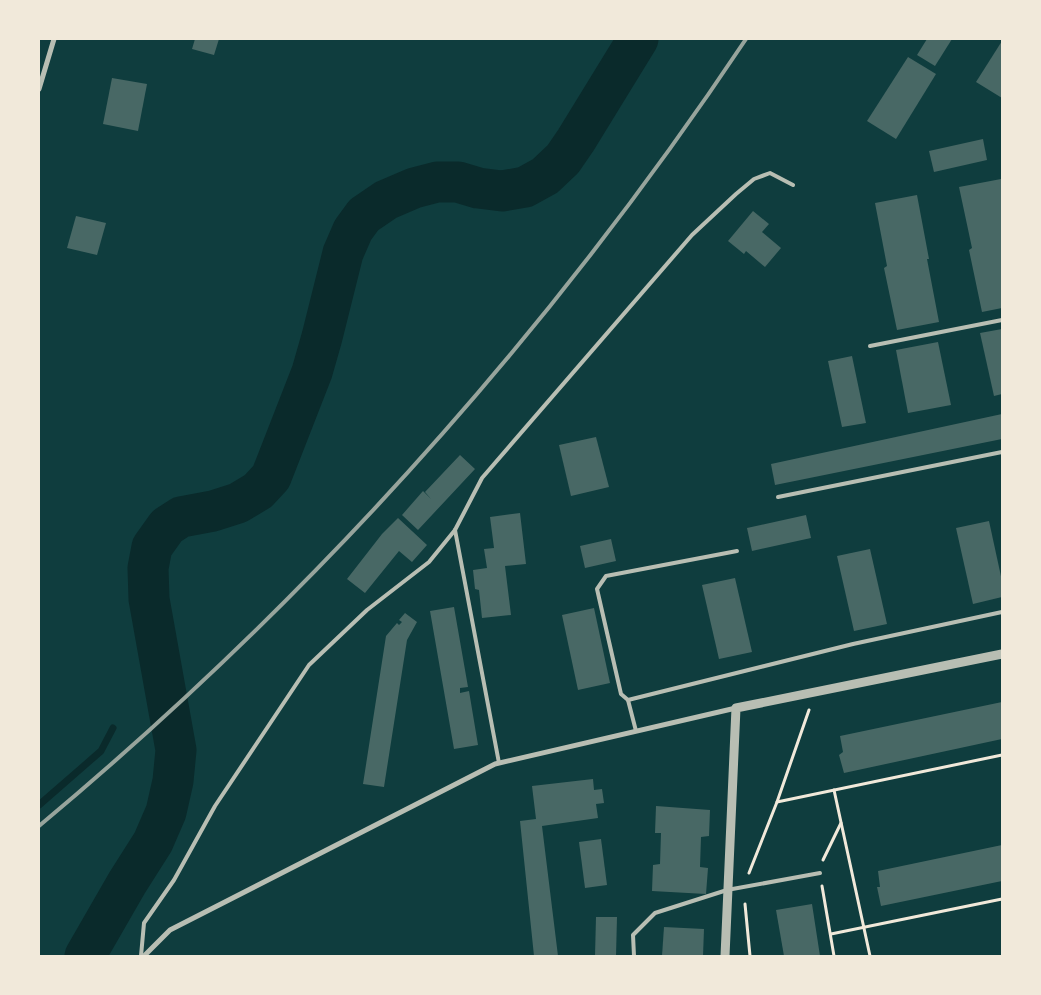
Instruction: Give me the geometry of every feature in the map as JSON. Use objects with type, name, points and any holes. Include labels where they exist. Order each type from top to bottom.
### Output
[{"type":"street","points":[[39,89],[54,39]]},
{"type":"street","points":[[142,956],[170,930],[497,763],[736,708],[1002,654]]},
{"type":"street","points":[[724,956],[736,708]]},
{"type":"lane","points":[[142,956],[144,923],[174,880],[215,806],[309,665],[367,610],[429,562],[455,530],[482,478],[692,235],[754,179],[770,173],[793,185]]},
{"type":"lane","points":[[870,346],[1002,320]]},
{"type":"lane","points":[[778,497],[1002,452]]},
{"type":"lane","points":[[455,530],[497,763]]},
{"type":"lane","points":[[636,731],[628,700],[621,694],[597,590],[606,576],[737,551]]},
{"type":"lane","points":[[628,700],[853,644],[1002,612]]},
{"type":"lane","points":[[634,956],[633,935],[654,913],[728,890],[820,873]]},
{"type":"path","points":[[750,956],[745,901],[747,878],[777,802],[809,710]]},
{"type":"path","points":[[777,802],[1002,755]]},
{"type":"path","points":[[834,790],[870,956]]},
{"type":"path","points":[[834,956],[831,934],[1002,899]]},
{"type":"building","points":[[195,39],[219,39],[214,55],[192,49]]},
{"type":"building","points":[[927,39],[952,39],[935,66],[917,55]]},
{"type":"building","points":[[1002,41],[1002,98],[976,82]]},
{"type":"building","points":[[908,57],[936,74],[896,139],[867,121]]},
{"type":"building","points":[[112,78],[147,84],[138,131],[103,124]]},
{"type":"building","points":[[983,139],[987,160],[934,172],[929,151]]},
{"type":"building","points":[[1001,179],[1002,308],[982,312],[969,250],[972,248],[959,187]]},
{"type":"building","points":[[917,195],[939,322],[897,330],[884,268],[887,266],[875,203]]},
{"type":"building","points":[[753,211],[769,224],[762,232],[781,248],[765,267],[746,251],[744,254],[728,241]]},
{"type":"building","points":[[76,216],[106,223],[97,255],[67,248]]},
{"type":"building","points":[[1002,329],[1002,394],[994,396],[980,333]]},
{"type":"building","points":[[938,342],[951,405],[908,413],[896,350]]},
{"type":"building","points":[[852,356],[866,423],[842,427],[828,361]]},
{"type":"building","points":[[1002,414],[1002,439],[775,485],[771,464]]},
{"type":"building","points":[[596,437],[609,487],[571,496],[559,445]]},
{"type":"building","points":[[460,455],[475,469],[418,530],[402,515],[423,491],[431,499],[425,492]]},
{"type":"building","points":[[520,513],[526,564],[505,566],[511,615],[482,618],[479,590],[475,589],[473,570],[487,568],[484,549],[494,548],[490,517]]},
{"type":"building","points":[[806,515],[811,538],[752,551],[747,528]]},
{"type":"building","points":[[398,518],[427,545],[412,562],[399,551],[365,593],[347,579],[382,534]]},
{"type":"building","points":[[989,521],[1002,581],[1002,597],[973,604],[956,528]]},
{"type":"building","points":[[611,539],[616,561],[585,568],[580,546]]},
{"type":"building","points":[[870,549],[887,624],[854,631],[837,556]]},
{"type":"building","points":[[735,578],[752,652],[719,659],[702,585]]},
{"type":"building","points":[[454,607],[468,687],[460,688],[460,693],[469,691],[478,745],[454,749],[430,611]]},
{"type":"building","points":[[594,608],[610,683],[578,690],[562,615]]},
{"type":"building","points":[[405,613],[417,622],[407,640],[384,787],[363,784],[386,636],[397,623],[399,625],[402,622],[399,620]]},
{"type":"building","points":[[1002,702],[1002,739],[844,773],[839,755],[843,752],[840,736]]},
{"type":"building","points":[[593,779],[594,790],[602,789],[604,803],[596,804],[598,818],[542,826],[558,956],[534,956],[520,821],[536,819],[532,786]]},
{"type":"building","points":[[656,806],[710,810],[709,836],[701,837],[700,867],[708,868],[706,894],[652,891],[653,865],[660,864],[661,833],[655,833]]},
{"type":"building","points":[[601,839],[607,885],[585,888],[579,842]]},
{"type":"building","points":[[1002,845],[1002,881],[881,906],[877,887],[880,887],[878,871]]},
{"type":"building","points":[[812,904],[820,956],[784,956],[776,910]]},
{"type":"building","points":[[596,917],[617,917],[616,956],[595,956]]},
{"type":"building","points":[[664,927],[704,929],[703,956],[662,956]]},
{"type":"waterway","points":[[85,956],[153,842],[166,812],[173,781],[176,750],[149,599],[148,568],[152,547],[167,526],[181,517],[213,511],[238,503],[258,491],[271,477],[312,372],[343,253],[353,230],[364,215],[386,200],[414,188],[437,182],[458,182],[478,188],[502,191],[525,187],[545,176],[563,159],[576,140],[638,39]]},
{"type":"waterway","points":[[595,109],[605,116]]},
{"type":"waterway","points":[[146,652],[158,645]]},
{"type":"waterway","points":[[39,805],[101,751],[113,728]]},
{"type":"railway","points":[[39,826],[139,739],[237,649],[330,555],[421,458],[507,358],[591,254],[670,148],[746,39]]}]
